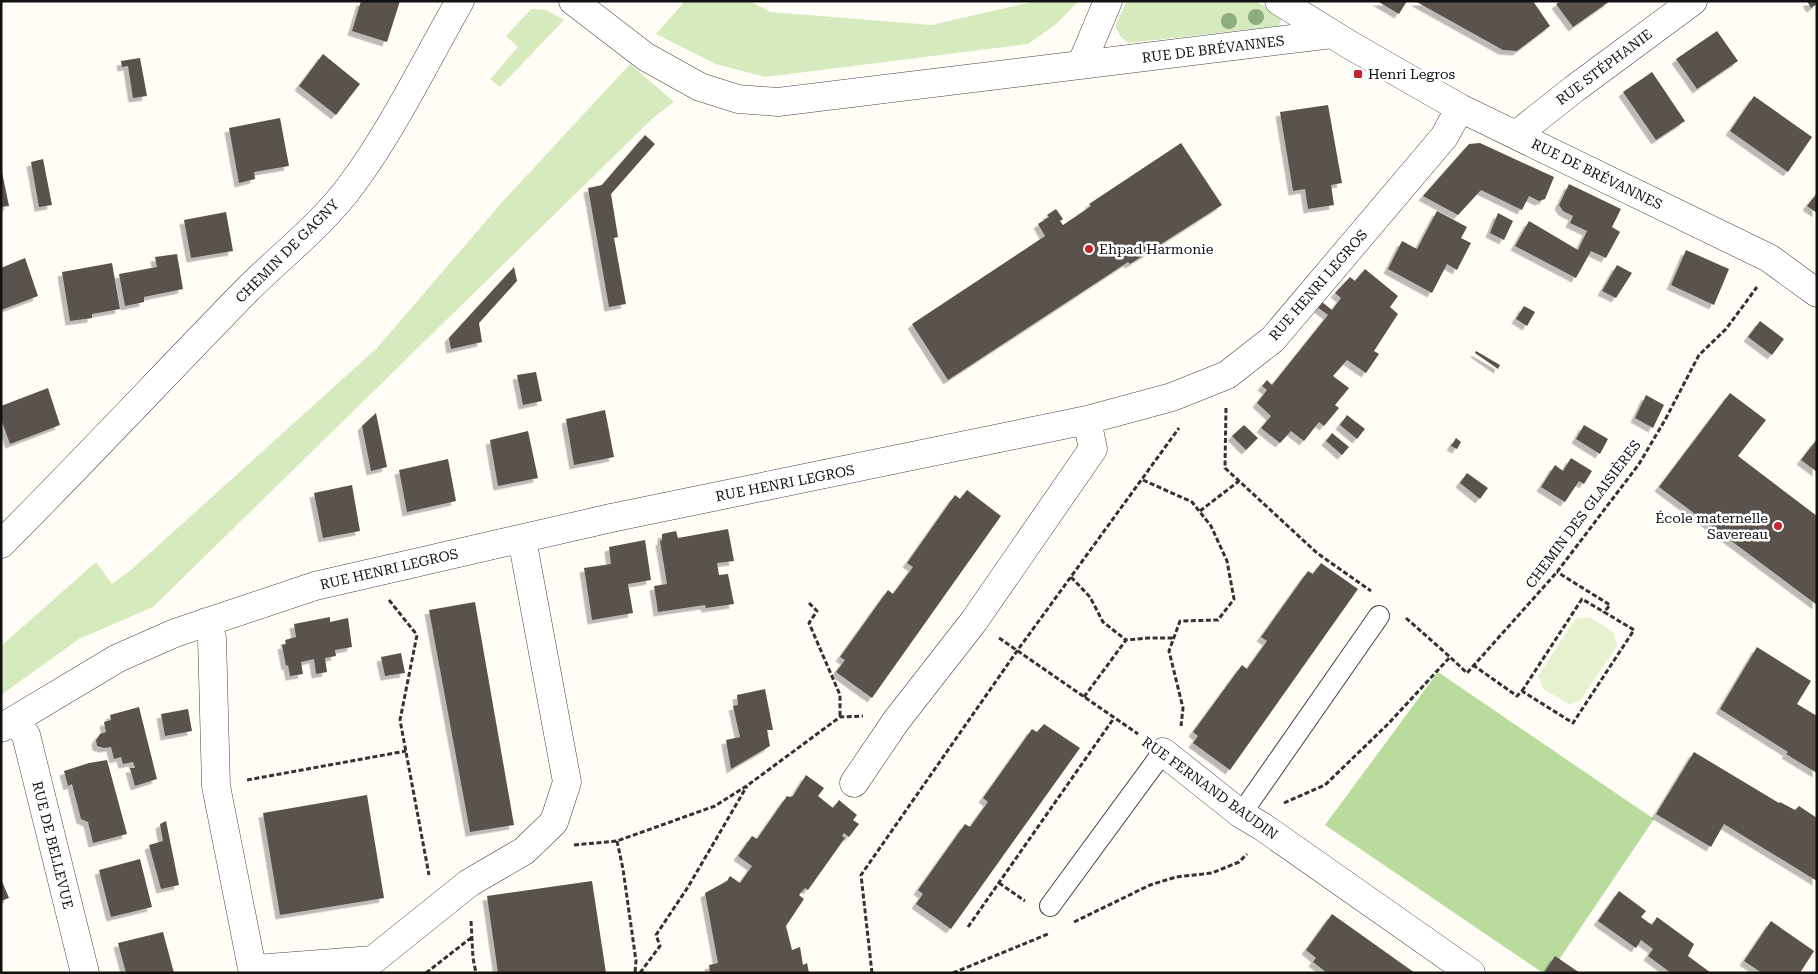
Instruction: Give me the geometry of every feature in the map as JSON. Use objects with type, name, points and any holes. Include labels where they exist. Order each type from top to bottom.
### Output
[{"type":"street","name":"CHEMIN DE GAGNY","points":[[1,544],[74,471],[246,291],[322,218],[351,185],[378,145],[460,1]]},
{"type":"street","name":"RUE DE BRÉVANNES","points":[[573,1],[646,56],[700,87],[738,99],[778,102],[1332,34],[1460,108],[1770,258],[1817,293]]},
{"type":"street","points":[[1081,65],[1108,1]]},
{"type":"street","points":[[1279,1],[1332,34]]},
{"type":"street","name":"RUE STÉPHANIE","points":[[1516,135],[1574,89],[1693,1]]},
{"type":"street","name":"RUE HENRI LEGROS","points":[[8,724],[118,658],[175,633],[315,586],[612,518],[1087,420],[1172,397],[1228,375],[1273,338],[1444,137],[1460,108]]},
{"type":"street","points":[[854,783],[896,722],[974,620],[1093,449],[1087,420]]},
{"type":"street","points":[[206,622],[212,638],[216,786],[253,971],[373,960],[469,883],[524,851],[554,822],[567,782],[522,539]]},
{"type":"street","name":"RUE DE BELLEVUE","points":[[8,724],[26,735],[85,973]]},
{"type":"street","name":"RUE FERNAND BAUDIN","points":[[1162,752],[1252,820],[1471,973]]},
{"type":"lane","points":[[1252,820],[1379,616]]},
{"type":"lane","points":[[1050,906],[1162,752]]},
{"type":"path","name":"CHEMIN DES GLAISIÈRES","points":[[1474,665],[1557,572],[1639,464],[1700,355],[1726,329],[1767,275],[1761,270],[1770,258]]},
{"type":"path","points":[[1228,375],[1225,468],[1318,553],[1372,592]]},
{"type":"path","points":[[872,973],[862,875],[1018,651],[1181,425]]},
{"type":"path","points":[[1143,480],[1192,502],[1200,511],[1211,526],[1228,561],[1234,599],[1218,620],[1180,621],[1169,651],[1183,708],[1180,737],[1162,752]]},
{"type":"path","points":[[1200,511],[1239,481]]},
{"type":"path","points":[[1557,572],[1610,605],[1604,612]]},
{"type":"path","points":[[368,574],[417,635],[400,720],[436,910]]},
{"type":"path","points":[[1071,577],[1090,597],[1103,622],[1126,640],[1173,638]]},
{"type":"path","points":[[1402,614],[1467,673],[1474,665],[1517,696],[1582,599],[1634,630],[1573,723],[1522,691]]},
{"type":"path","points":[[809,603],[817,611],[809,623],[840,695],[840,717]]},
{"type":"path","name":"RUE FERNAND BAUDIN","points":[[974,620],[1162,752]]},
{"type":"path","points":[[1084,697],[1126,640]]},
{"type":"path","points":[[1072,923],[1150,886],[1176,877],[1212,873],[1239,862],[1256,845],[1252,820],[1286,801],[1326,784],[1388,724],[1450,657]]},
{"type":"path","points":[[570,846],[617,840],[715,806],[748,785],[840,717],[884,715],[896,722]]},
{"type":"path","points":[[968,927],[1114,718]]},
{"type":"path","points":[[216,786],[406,750]]},
{"type":"path","points":[[640,973],[660,946],[656,935],[688,887],[748,785]]},
{"type":"path","points":[[617,840],[630,915],[636,961],[635,973]]},
{"type":"path","points":[[469,883],[476,973]]},
{"type":"path","points":[[953,973],[1054,931]]},
{"type":"path","points":[[426,973],[472,937]]},
{"type":"green space","points":[[685,1],[749,1],[771,12],[932,25],[1035,1],[1079,1],[1055,25],[1028,44],[765,77],[716,64],[656,34]]},
{"type":"green space","points":[[1127,1],[1255,1],[1282,17],[1279,26],[1129,43],[1121,37],[1115,26]]},
{"type":"green space","points":[[531,9],[546,10],[564,20],[500,87],[490,79],[518,47],[506,36]]},
{"type":"green space","points":[[630,64],[674,102],[654,117],[153,607],[79,639],[1,695],[1,646],[96,562],[112,584],[131,570],[377,348],[504,200]]},
{"type":"green space","points":[[1590,617],[1614,633],[1617,646],[1579,702],[1569,704],[1543,689],[1538,676],[1575,619]]},
{"type":"green space","points":[[1438,672],[1654,819],[1550,973],[1543,973],[1325,825]]},
{"type":"building","points":[[361,1],[400,1],[387,42],[352,31]]},
{"type":"building","points":[[1377,1],[1407,1],[1399,14]]},
{"type":"building","points":[[1415,1],[1533,1],[1550,26],[1517,51],[1503,50]]},
{"type":"building","points":[[1561,1],[1610,1],[1573,27],[1556,4]]},
{"type":"building","points":[[1807,1],[1817,1],[1817,4],[1811,8]]},
{"type":"building","points":[[1717,31],[1738,61],[1697,89],[1676,59]]},
{"type":"building","points":[[323,54],[360,84],[336,115],[299,86]]},
{"type":"building","points":[[140,58],[147,96],[133,98],[128,66],[122,67],[121,61]]},
{"type":"building","points":[[1652,72],[1685,121],[1656,140],[1623,92]]},
{"type":"building","points":[[1754,96],[1812,137],[1788,172],[1730,131]]},
{"type":"building","points":[[1328,105],[1342,183],[1331,185],[1334,205],[1308,209],[1305,189],[1293,191],[1280,112]]},
{"type":"building","points":[[280,118],[289,166],[254,172],[255,179],[239,183],[229,128]]},
{"type":"building","points":[[645,135],[655,144],[611,194],[618,237],[614,238],[626,304],[609,307],[588,188],[602,185]]},
{"type":"building","name":"Ehpad Harmonie","points":[[1181,143],[1222,205],[1130,264],[1128,262],[948,380],[912,324],[1045,236],[1038,224],[1049,217],[1047,215],[1056,209],[1063,219],[1060,221],[1063,225],[1091,206],[1089,204]]},
{"type":"building","points":[[1480,143],[1554,177],[1545,199],[1539,201],[1529,196],[1522,210],[1481,190],[1458,215],[1423,196],[1469,144]]},
{"type":"building","points":[[43,159],[52,205],[39,207],[31,162]]},
{"type":"building","points":[[1,167],[9,206],[1,207]]},
{"type":"building","points":[[1569,184],[1621,209],[1612,227],[1620,232],[1606,258],[1591,251],[1576,278],[1515,246],[1529,221],[1578,250],[1587,231],[1570,223],[1573,216],[1563,211],[1559,205]]},
{"type":"building","points":[[1817,193],[1817,213],[1807,206]]},
{"type":"building","points":[[1437,211],[1467,227],[1461,238],[1471,243],[1457,270],[1447,264],[1432,293],[1388,269],[1402,241],[1417,249]]},
{"type":"building","points":[[226,212],[233,251],[191,258],[184,220]]},
{"type":"building","points":[[1498,213],[1513,221],[1504,240],[1490,233]]},
{"type":"building","points":[[1686,250],[1729,269],[1714,305],[1671,285]]},
{"type":"building","points":[[177,254],[183,289],[144,297],[144,302],[125,306],[119,274],[157,267],[155,257]]},
{"type":"building","points":[[25,258],[38,296],[1,310],[1,268]]},
{"type":"building","points":[[112,263],[120,309],[92,314],[92,318],[70,321],[62,272]]},
{"type":"building","points":[[1617,265],[1632,273],[1616,298],[1602,291]]},
{"type":"building","points":[[514,267],[517,281],[479,323],[482,342],[451,349],[449,338]]},
{"type":"building","points":[[1365,269],[1398,296],[1390,307],[1398,314],[1374,351],[1379,354],[1366,373],[1347,360],[1333,376],[1349,388],[1335,405],[1339,408],[1324,426],[1319,422],[1304,441],[1291,431],[1280,443],[1261,428],[1271,416],[1257,403],[1267,390],[1262,386],[1267,380],[1272,385],[1328,315],[1317,307],[1322,302],[1332,310],[1341,298],[1335,293],[1350,277],[1355,281]]},
{"type":"building","points":[[1524,306],[1535,312],[1527,326],[1516,319]]},
{"type":"building","points":[[1760,321],[1784,339],[1772,355],[1748,337]]},
{"type":"building","points":[[1476,351],[1500,365],[1498,369],[1475,353]]},
{"type":"building","points":[[536,372],[542,401],[523,405],[517,375]]},
{"type":"building","points":[[48,388],[60,425],[10,444],[1,419],[1,406]]},
{"type":"building","points":[[1730,393],[1766,420],[1738,456],[1817,516],[1817,605],[1659,487]]},
{"type":"building","points":[[1646,395],[1664,405],[1653,428],[1635,418]]},
{"type":"building","points":[[605,410],[614,457],[574,465],[566,419]]},
{"type":"building","points":[[376,413],[387,467],[371,471],[362,426]]},
{"type":"building","points":[[1347,415],[1365,429],[1357,439],[1340,425]]},
{"type":"building","points":[[1244,425],[1258,438],[1246,450],[1232,436]]},
{"type":"building","points":[[1584,425],[1608,439],[1600,454],[1576,439]]},
{"type":"building","points":[[528,431],[538,478],[498,486],[490,440]]},
{"type":"building","points":[[1332,433],[1349,447],[1342,455],[1326,441]]},
{"type":"building","points":[[1456,438],[1461,442],[1457,449],[1451,446]]},
{"type":"building","points":[[1817,439],[1817,472],[1801,460]]},
{"type":"building","points":[[1571,458],[1592,471],[1584,484],[1579,481],[1565,502],[1541,487],[1555,465],[1563,471]]},
{"type":"building","points":[[448,459],[456,501],[407,512],[399,470]]},
{"type":"building","points":[[1467,473],[1488,488],[1480,499],[1460,483]]},
{"type":"building","points":[[352,485],[360,531],[323,538],[314,493]]},
{"type":"building","points":[[967,490],[1001,516],[872,698],[836,672],[845,660],[840,657],[888,590],[893,594],[913,567],[907,563],[955,495],[960,499]]},
{"type":"building","points":[[728,529],[734,561],[717,563],[719,575],[728,574],[734,604],[706,608],[705,605],[658,612],[654,586],[667,584],[660,541],[662,540],[662,534],[676,531],[678,538]]},
{"type":"building","points":[[645,540],[651,580],[628,584],[633,613],[592,620],[584,568],[611,564],[609,547]]},
{"type":"building","points":[[1321,563],[1358,589],[1230,770],[1193,743],[1198,736],[1193,732],[1242,665],[1247,669],[1267,641],[1261,637],[1308,571],[1313,574]]},
{"type":"building","points":[[475,602],[514,825],[470,832],[429,610]]},
{"type":"building","points":[[330,617],[330,622],[348,618],[352,647],[335,650],[336,656],[325,658],[327,672],[316,674],[314,659],[301,662],[303,674],[290,676],[282,645],[286,644],[285,640],[296,637],[294,624]]},
{"type":"building","points":[[1757,647],[1811,681],[1797,704],[1817,716],[1817,773],[1786,754],[1788,752],[1720,709]]},
{"type":"building","points":[[401,653],[405,673],[385,676],[381,657]]},
{"type":"building","points":[[765,689],[773,730],[767,730],[770,746],[731,769],[726,740],[740,737],[733,706],[738,705],[737,695]]},
{"type":"building","points":[[139,707],[157,779],[135,786],[130,768],[135,768],[133,762],[123,764],[121,757],[114,759],[111,747],[97,746],[96,740],[100,734],[106,732],[104,722],[111,720],[110,715]]},
{"type":"building","points":[[188,709],[192,731],[165,736],[161,714]]},
{"type":"building","points":[[1044,724],[1080,748],[951,929],[916,904],[923,894],[918,890],[965,824],[970,827],[988,802],[983,798],[1032,729],[1037,732]]},
{"type":"building","points":[[1694,752],[1779,803],[1795,810],[1799,806],[1817,818],[1817,881],[1724,824],[1711,847],[1656,814]]},
{"type":"building","points":[[107,760],[127,834],[93,843],[88,822],[81,819],[72,784],[68,786],[64,771],[89,763]]},
{"type":"building","points":[[806,775],[824,788],[818,796],[833,808],[839,800],[857,815],[853,820],[859,824],[849,837],[844,833],[842,836],[845,838],[808,890],[805,888],[799,895],[804,899],[786,926],[792,950],[800,947],[803,965],[807,963],[809,973],[710,973],[709,965],[718,963],[705,893],[727,881],[730,876],[740,883],[752,866],[738,856],[752,836],[757,839],[787,796],[793,796]]},
{"type":"building","points":[[367,795],[384,898],[280,915],[263,813]]},
{"type":"building","points":[[166,821],[179,885],[161,889],[149,845],[163,841],[160,824]]},
{"type":"building","points":[[140,859],[152,907],[111,917],[99,870]]},
{"type":"building","points":[[1,879],[9,898],[1,901]]},
{"type":"building","points":[[592,881],[606,973],[498,973],[487,896]]},
{"type":"building","points":[[1619,891],[1646,911],[1641,917],[1652,925],[1657,917],[1694,944],[1688,956],[1711,973],[1671,973],[1648,956],[1653,949],[1641,940],[1636,948],[1598,921]]},
{"type":"building","points":[[1332,914],[1415,973],[1327,973],[1313,962],[1316,958],[1306,950]]},
{"type":"building","points":[[1771,921],[1814,951],[1800,973],[1762,973],[1744,961]]},
{"type":"building","points":[[163,932],[174,973],[126,973],[118,943]]},
{"type":"building","points":[[1555,956],[1580,973],[1544,973]]},
{"type":"place","name":"Henri Legros","points":[[1358,74]]},
{"type":"place","name":"Ehpad Harmonie","points":[[1089,249]]},
{"type":"place","name":"École maternelle Savereau","points":[[1778,526]]}]
